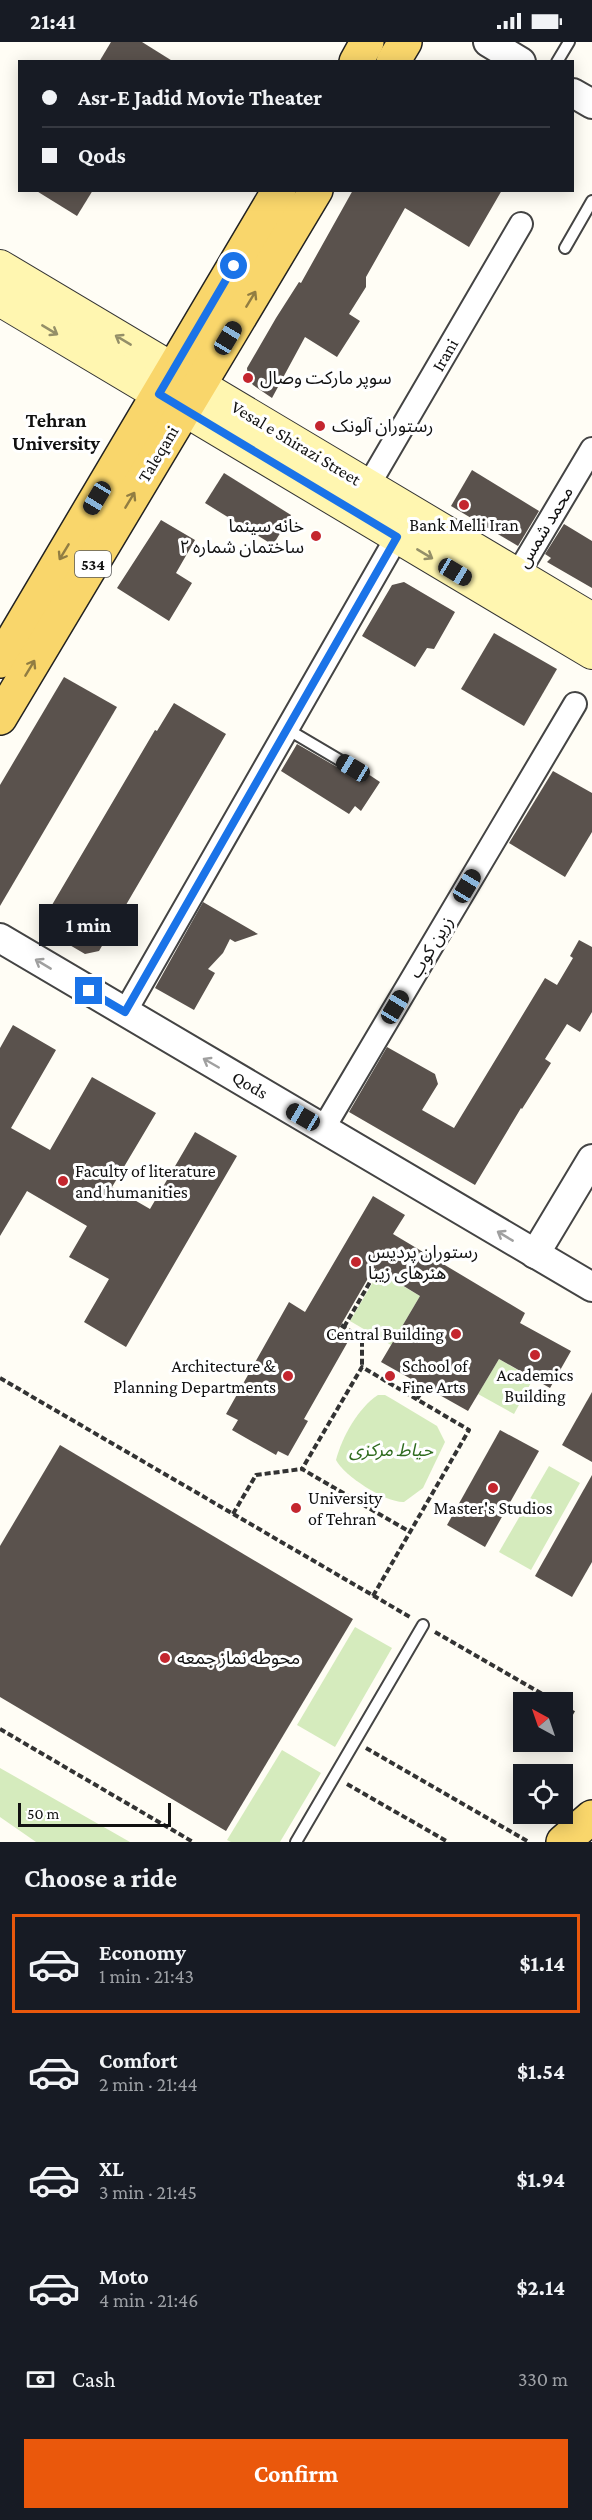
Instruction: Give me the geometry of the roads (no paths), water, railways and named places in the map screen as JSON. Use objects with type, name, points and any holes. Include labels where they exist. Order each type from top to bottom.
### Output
[{"type":"main road","points":[[357,60],[367,42]]},
{"type":"main road","points":[[394,60],[405,42]]},
{"type":"main road","name":"Taleqani","points":[[0,718],[179,390],[278,192]]},
{"type":"main road","name":"Taleqani","points":[[0,661],[179,390],[315,192]]},
{"type":"main road","name":"Vesal e Shirazi Street","points":[[0,266],[179,390],[404,524],[592,653]]},
{"type":"main road","name":"Vesal e Shirazi Street","points":[[0,300],[368,486],[404,524],[517,575],[592,619]]},
{"type":"main road","points":[[563,1842],[592,1817]]},
{"type":"street","points":[[488,42],[518,60]]},
{"type":"street","points":[[574,94],[592,104]]},
{"type":"street","name":"Irani","points":[[368,486],[521,224]]},
{"type":"street","name":"محمد شمس","points":[[517,575],[592,449]]},
{"type":"street","points":[[125,1012],[404,524]]},
{"type":"street","name":"زرین کوب","points":[[323,1129],[575,704]]},
{"type":"street","name":"Qods","points":[[0,938],[592,1287]]},
{"type":"street","points":[[535,1254],[592,1159]]},
{"type":"lane","points":[[558,60],[569,42]]},
{"type":"lane","points":[[565,248],[592,201]]},
{"type":"lane","points":[[287,729],[353,768]]},
{"type":"lane","points":[[296,1842],[423,1625]]},
{"type":"place","name":"سوپر مارکت وصال","points":[[248,378]]},
{"type":"place","name":"رستوران آلونک","points":[[320,426]]},
{"type":"place","name":"Bank Melli Iran","points":[[464,505]]},
{"type":"place","name":"خانه سینما ساختمان شماره ۲","points":[[316,536]]},
{"type":"place","name":"Faculty of literature and humanities","points":[[63,1181]]},
{"type":"place","name":"رستوران پردیس هنرهای زیبا","points":[[356,1262]]},
{"type":"place","name":"Central Building","points":[[456,1334]]},
{"type":"place","name":"Academics Building","points":[[535,1355]]},
{"type":"place","name":"Architecture & Planning Departments","points":[[288,1376]]},
{"type":"place","name":"School of Fine Arts","points":[[390,1376]]},
{"type":"place","name":"Master's Studios","points":[[493,1488]]},
{"type":"place","name":"University of Tehran","points":[[296,1508]]},
{"type":"place","name":"محوطه نماز جمعه","points":[[165,1658]]},
{"type":"district","name":"Tehran University","points":[[56,432]]},
{"type":"park label","name":"حیاط مرکزی","points":[[391,1450]]}]
